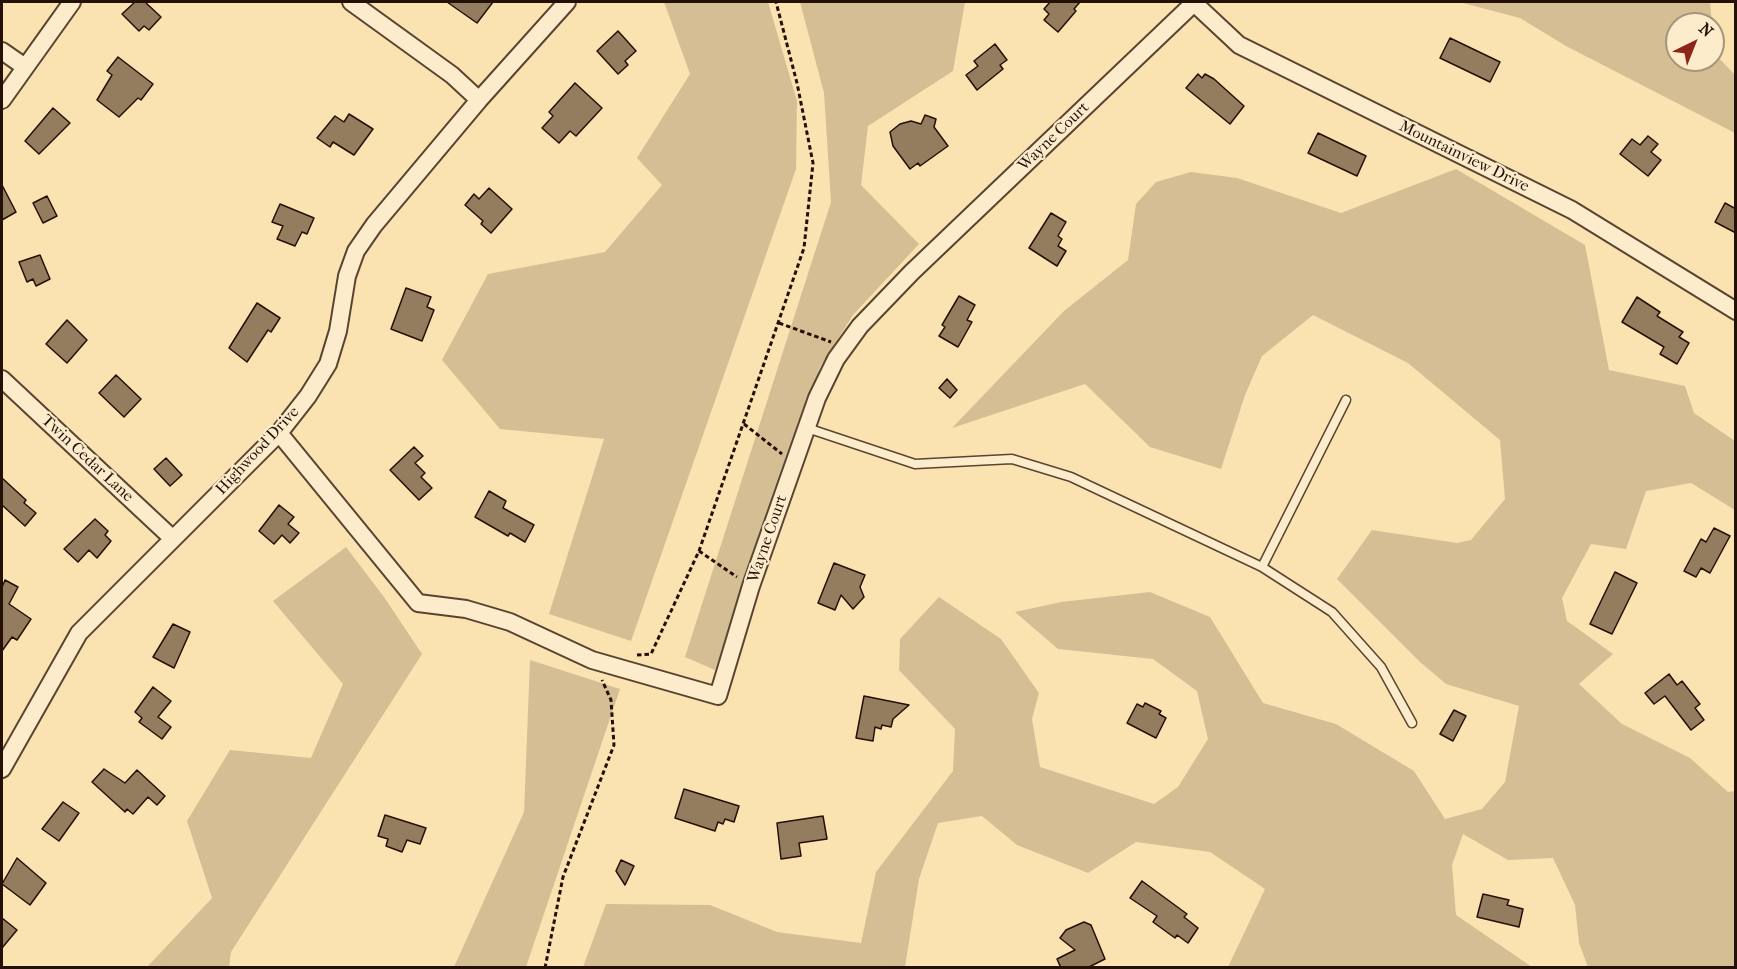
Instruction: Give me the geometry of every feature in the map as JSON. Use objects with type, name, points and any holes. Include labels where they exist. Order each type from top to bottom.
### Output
[{"type":"street","points":[[2,100],[72,2]]},
{"type":"street","points":[[351,2],[452,75],[479,100]]},
{"type":"street","name":"Highwood Drive","points":[[2,769],[79,633],[279,433],[308,396],[328,364],[338,331],[347,276],[356,251],[374,225],[479,100],[567,2]]},
{"type":"street","name":"Mountainview Drive","points":[[1195,2],[1239,45],[1572,210],[1736,311]]},
{"type":"street","name":"Wayne Court","points":[[279,433],[418,603],[466,609],[510,622],[592,660],[718,696],[751,586],[817,398],[844,347],[860,326],[912,272],[1195,2]]},
{"type":"street","points":[[2,51],[25,67]]},
{"type":"street","name":"Twin Cedar Lane","points":[[2,379],[172,538]]},
{"type":"lane","points":[[1262,567],[1346,400]]},
{"type":"lane","points":[[807,428],[915,464],[1012,459],[1071,477],[1262,567],[1332,612],[1381,667],[1412,723]]},
{"type":"path","points":[[628,656],[651,654],[699,551],[804,248],[813,163],[797,82],[776,2]]},
{"type":"path","points":[[779,323],[844,347]]},
{"type":"path","points":[[744,424],[794,463]]},
{"type":"path","points":[[699,551],[751,586]]},
{"type":"path","points":[[545,968],[563,877],[614,745],[611,700],[592,660]]},
{"type":"shaded area","points":[[664,2],[768,2],[797,101],[796,169],[631,641],[549,614],[604,439],[500,429],[442,360],[488,274],[605,252],[662,185],[637,158],[690,74]]},
{"type":"shaded area","points":[[800,2],[965,2],[953,71],[868,126],[861,185],[919,244],[853,315],[820,367],[715,670],[685,657],[831,202],[824,93]]},
{"type":"shaded area","points":[[1459,2],[1710,2],[1711,12],[1665,12],[1665,72],[1725,72],[1725,64],[1735,75],[1735,133],[1566,46],[1520,18]]},
{"type":"shaded area","points":[[1456,169],[1585,245],[1609,370],[1685,386],[1694,413],[1735,441],[1735,510],[1691,483],[1646,491],[1626,549],[1591,544],[1562,598],[1567,621],[1613,654],[1579,684],[1622,724],[1690,758],[1728,792],[1735,791],[1735,967],[1588,967],[1579,943],[1575,905],[1553,858],[1508,860],[1463,834],[1452,865],[1456,915],[1532,967],[1228,967],[1265,889],[1210,852],[1136,842],[1088,873],[1017,845],[982,816],[938,823],[919,879],[905,967],[583,967],[606,904],[710,905],[777,932],[861,943],[876,872],[953,771],[955,729],[899,670],[900,639],[939,597],[1001,639],[1039,693],[1032,719],[1040,767],[1154,804],[1178,787],[1208,739],[1197,691],[1153,659],[1058,649],[1015,612],[1061,602],[1150,592],[1210,617],[1263,703],[1336,724],[1414,771],[1445,819],[1482,809],[1505,782],[1519,706],[1446,684],[1420,662],[1337,579],[1372,530],[1457,543],[1471,540],[1505,499],[1500,440],[1408,363],[1313,315],[1262,356],[1245,395],[1221,469],[1150,447],[1085,384],[952,428],[1064,311],[1128,260],[1136,204],[1156,182],[1191,172],[1237,178],[1341,213]]},
{"type":"shaded area","points":[[346,547],[384,597],[422,654],[231,952],[229,967],[147,967],[212,898],[187,821],[230,750],[311,758],[343,684],[273,601]]},
{"type":"shaded area","points":[[530,660],[620,689],[526,967],[454,967],[524,812]]},
{"type":"building","points":[[135,2],[145,2],[161,17],[149,30],[144,26],[139,31],[122,14]]},
{"type":"building","points":[[447,2],[493,2],[477,23]]},
{"type":"building","points":[[1050,2],[1080,2],[1074,9],[1076,11],[1058,32],[1044,20],[1049,14],[1044,9]]},
{"type":"building","points":[[618,31],[636,51],[625,61],[628,65],[618,74],[597,51]]},
{"type":"building","points":[[1450,38],[1500,62],[1490,82],[1440,58]]},
{"type":"building","points":[[995,44],[1007,60],[1000,65],[1003,69],[977,90],[966,75],[978,66],[974,61]]},
{"type":"building","points":[[118,57],[153,84],[141,100],[138,98],[119,117],[97,100],[112,75],[107,71]]},
{"type":"building","points":[[1198,74],[1202,78],[1205,74],[1214,79],[1244,106],[1230,124],[1186,88]]},
{"type":"building","points":[[575,83],[602,108],[576,136],[570,131],[559,143],[542,128],[553,116],[549,112]]},
{"type":"building","points":[[53,108],[70,123],[39,154],[25,141]]},
{"type":"building","points":[[349,114],[373,129],[354,155],[333,142],[330,147],[317,138],[335,116],[344,122]]},
{"type":"building","points":[[925,115],[936,119],[934,127],[948,146],[920,166],[918,163],[910,169],[893,146],[890,132],[900,124],[911,121],[921,124]]},
{"type":"building","points":[[1318,133],[1366,156],[1357,176],[1308,153]]},
{"type":"building","points":[[1648,136],[1658,144],[1651,152],[1661,160],[1648,176],[1620,154],[1632,139],[1640,145]]},
{"type":"building","points":[[2,185],[16,212],[2,220]]},
{"type":"building","points":[[489,188],[512,209],[491,233],[481,224],[483,221],[465,205],[474,194],[479,199]]},
{"type":"building","points":[[47,196],[57,216],[43,223],[33,203]]},
{"type":"building","points":[[1725,203],[1736,209],[1736,233],[1715,222]]},
{"type":"building","points":[[280,204],[314,218],[307,234],[302,232],[295,246],[277,239],[283,226],[272,222]]},
{"type":"building","points":[[1051,213],[1066,222],[1058,236],[1062,239],[1058,246],[1066,251],[1057,266],[1029,248]]},
{"type":"building","points":[[40,255],[50,279],[36,286],[33,279],[27,282],[19,262]]},
{"type":"building","points":[[406,288],[431,297],[427,307],[434,310],[422,341],[391,329]]},
{"type":"building","points":[[959,296],[975,305],[967,320],[972,322],[958,347],[939,336],[945,327],[942,325]]},
{"type":"building","points":[[1637,297],[1660,312],[1657,316],[1683,332],[1679,337],[1689,343],[1677,364],[1660,354],[1664,347],[1622,322]]},
{"type":"building","points":[[257,303],[280,318],[271,332],[268,330],[247,362],[229,348]]},
{"type":"building","points":[[67,320],[87,340],[67,363],[46,344]]},
{"type":"building","points":[[116,375],[141,399],[124,417],[99,393]]},
{"type":"building","points":[[947,379],[957,390],[950,398],[939,388]]},
{"type":"building","points":[[414,447],[423,456],[415,463],[425,473],[421,477],[432,488],[419,500],[390,470]]},
{"type":"building","points":[[166,458],[182,475],[170,486],[154,469]]},
{"type":"building","points":[[2,478],[26,500],[24,503],[36,513],[25,526],[2,505]]},
{"type":"building","points":[[489,491],[506,501],[503,508],[534,525],[525,542],[510,533],[508,536],[475,517]]},
{"type":"building","points":[[279,505],[294,517],[288,524],[299,533],[290,543],[282,535],[274,544],[259,531]]},
{"type":"building","points":[[95,519],[108,531],[105,535],[111,541],[97,558],[89,550],[78,562],[64,549]]},
{"type":"building","points":[[1714,528],[1730,536],[1710,573],[1701,568],[1696,577],[1684,571],[1701,539],[1706,542]]},
{"type":"building","points":[[834,563],[865,575],[860,587],[864,597],[853,609],[841,595],[835,610],[818,603]]},
{"type":"building","points":[[1615,572],[1637,583],[1612,634],[1590,624]]},
{"type":"building","points":[[5,580],[18,587],[9,604],[31,619],[17,640],[12,637],[2,651],[2,587]]},
{"type":"building","points":[[173,624],[190,632],[174,668],[153,657]]},
{"type":"building","points":[[1669,674],[1677,685],[1682,681],[1700,704],[1695,708],[1704,720],[1691,730],[1665,696],[1654,704],[1645,693]]},
{"type":"building","points":[[153,687],[171,701],[158,717],[171,727],[162,739],[139,722],[142,718],[135,712]]},
{"type":"building","points":[[864,696],[909,705],[893,719],[891,727],[882,725],[881,729],[875,727],[873,741],[856,738]]},
{"type":"building","points":[[1145,703],[1161,711],[1159,714],[1166,718],[1156,738],[1127,723],[1137,704],[1143,707]]},
{"type":"building","points":[[1454,710],[1466,716],[1453,741],[1440,734]]},
{"type":"building","points":[[104,769],[125,783],[137,770],[165,796],[157,805],[148,797],[133,814],[127,809],[125,812],[92,782]]},
{"type":"building","points":[[684,789],[739,806],[734,822],[725,819],[723,824],[718,822],[715,831],[675,818]]},
{"type":"building","points":[[63,802],[79,813],[59,841],[42,829]]},
{"type":"building","points":[[385,815],[426,828],[420,844],[407,840],[402,852],[386,846],[388,839],[378,836]]},
{"type":"building","points":[[823,816],[827,839],[799,843],[801,856],[781,859],[777,823]]},
{"type":"building","points":[[17,858],[46,883],[30,905],[2,884]]},
{"type":"building","points":[[621,860],[634,866],[625,885],[616,871]]},
{"type":"building","points":[[1142,881],[1187,914],[1184,917],[1198,928],[1188,943],[1177,935],[1175,938],[1153,922],[1157,916],[1130,898]]},
{"type":"building","points":[[1483,894],[1509,900],[1507,905],[1523,909],[1519,927],[1477,917]]},
{"type":"building","points":[[2,918],[17,930],[2,948]]},
{"type":"building","points":[[1084,922],[1091,925],[1105,959],[1087,968],[1061,968],[1057,959],[1075,950],[1060,938],[1066,930]]}]
